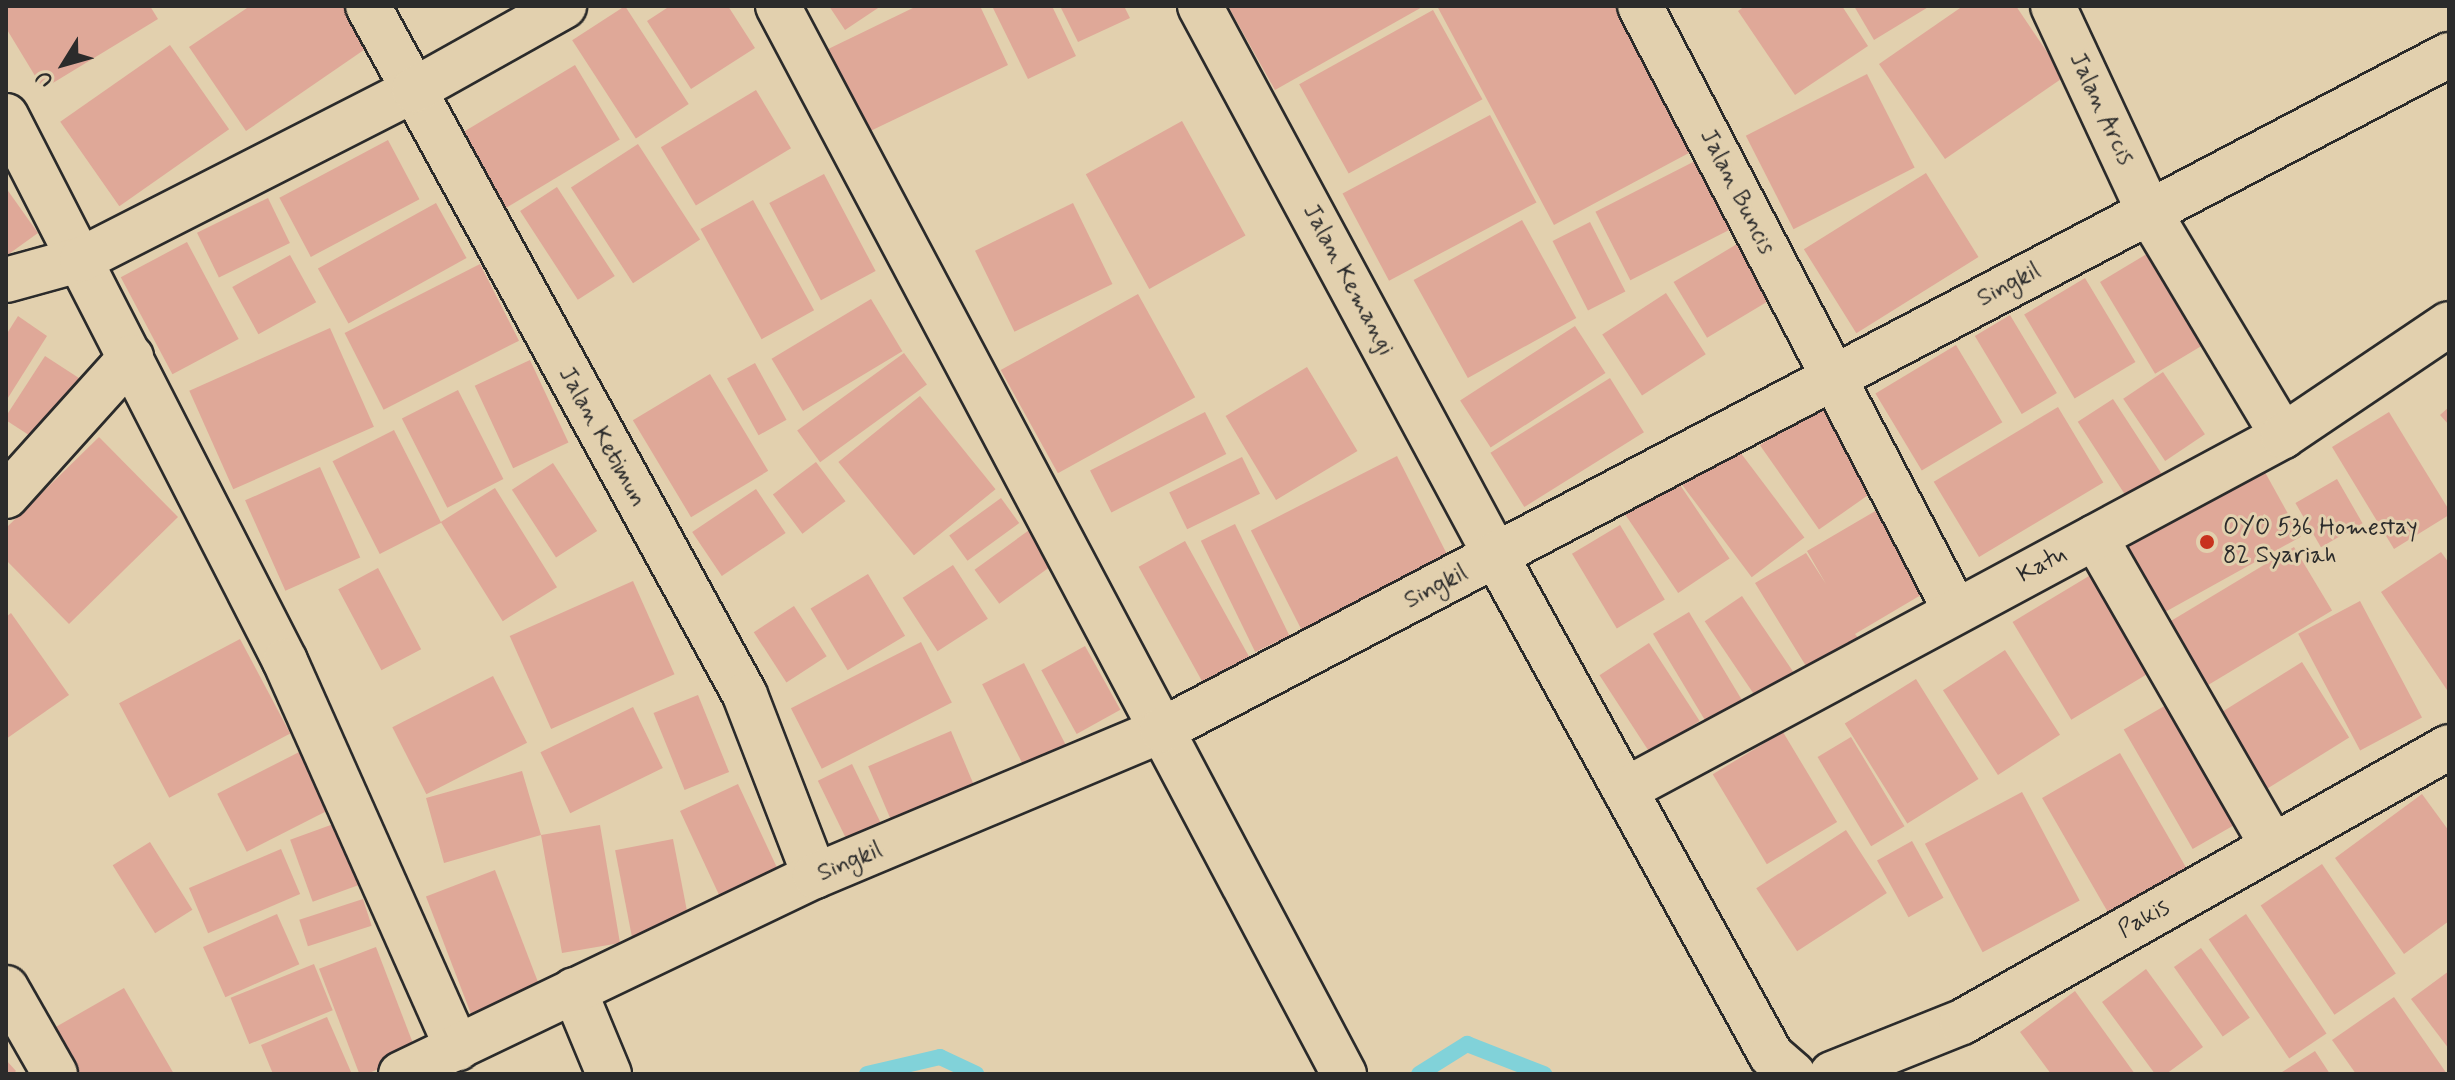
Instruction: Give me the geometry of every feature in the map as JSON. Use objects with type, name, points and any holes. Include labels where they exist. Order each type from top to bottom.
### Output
[{"type":"street","name":"Jalan Ketimun","points":[[368,6],[745,695],[815,876]]},
{"type":"street","points":[[6,280],[82,259],[414,90],[564,6]]},
{"type":"street","points":[[778,6],[1344,1074]]},
{"type":"street","name":"Jalan Kemangi","points":[[1200,6],[1495,554],[1782,1065]]},
{"type":"street","name":"Jalan Buncis","points":[[1640,6],[1956,612]]},
{"type":"street","name":"Jalan Arcis","points":[[2053,6],[2149,212],[2283,436]]},
{"type":"street","name":"Singkil","points":[[401,1074],[815,876],[1162,730],[2449,55]]},
{"type":"street","points":[[6,116],[82,259],[285,661],[457,1048]]},
{"type":"street","name":"Katu","points":[[1625,790],[2283,436],[2449,324]]},
{"type":"street","points":[[6,496],[131,357]]},
{"type":"street","points":[[2095,537],[2273,846]]},
{"type":"street","name":"Pakis","points":[[1832,1074],[1962,1022],[2449,747]]},
{"type":"street","points":[[6,988],[55,1074]]},
{"type":"street","points":[[574,990],[609,1074]]},
{"type":"building","points":[[6,6],[150,6],[158,19],[43,89],[6,28]]},
{"type":"building","points":[[250,6],[349,6],[374,43],[246,131],[189,47]]},
{"type":"building","points":[[625,6],[689,104],[636,138],[572,40]]},
{"type":"building","points":[[670,6],[728,6],[755,48],[691,89],[647,21]]},
{"type":"building","points":[[829,6],[881,6],[845,30]]},
{"type":"building","points":[[917,6],[980,6],[1008,65],[862,135],[822,52]]},
{"type":"building","points":[[992,6],[1052,6],[1076,56],[1028,79]]},
{"type":"building","points":[[1060,6],[1124,6],[1130,18],[1078,42]]},
{"type":"building","points":[[1228,6],[1424,6],[1275,90]]},
{"type":"building","points":[[1437,6],[1628,6],[1702,146],[1554,225]]},
{"type":"building","points":[[1745,6],[1842,6],[1868,46],[1795,95],[1738,11]]},
{"type":"building","points":[[1854,6],[1930,6],[1874,40]]},
{"type":"building","points":[[1963,6],[2016,6],[2064,77],[1945,159],[1879,64]]},
{"type":"building","points":[[1433,10],[1482,99],[1349,173],[1299,84]]},
{"type":"building","points":[[170,45],[229,129],[119,206],[60,122]]},
{"type":"building","points":[[575,65],[620,140],[502,210],[458,136]]},
{"type":"building","points":[[1867,74],[1915,168],[1793,229],[1746,136]]},
{"type":"building","points":[[756,90],[791,148],[696,205],[661,147]]},
{"type":"building","points":[[1490,115],[1536,202],[1389,281],[1343,193]]},
{"type":"building","points":[[1182,121],[1246,236],[1149,289],[1086,174]]},
{"type":"building","points":[[388,140],[419,199],[311,257],[279,198]]},
{"type":"building","points":[[638,144],[700,240],[633,283],[571,188]]},
{"type":"building","points":[[1697,160],[1732,229],[1630,280],[1595,212]]},
{"type":"building","points":[[1926,173],[1978,257],[1856,333],[1804,249]]},
{"type":"building","points":[[824,174],[876,271],[821,300],[769,203]]},
{"type":"building","points":[[557,187],[615,276],[578,300],[520,211]]},
{"type":"building","points":[[6,188],[38,233],[6,256]]},
{"type":"building","points":[[268,198],[290,243],[219,278],[197,233]]},
{"type":"building","points":[[753,200],[814,310],[762,339],[701,229]]},
{"type":"building","points":[[436,203],[467,258],[348,324],[318,268]]},
{"type":"building","points":[[1073,203],[1112,284],[1014,332],[975,251]]},
{"type":"building","points":[[1522,220],[1576,318],[1468,378],[1414,280]]},
{"type":"building","points":[[1590,222],[1625,291],[1588,311],[1553,241]]},
{"type":"building","points":[[187,242],[239,339],[172,374],[121,277]]},
{"type":"building","points":[[1737,244],[1770,300],[1707,338],[1674,282]]},
{"type":"building","points":[[2160,246],[2215,338],[2155,374],[2100,282]]},
{"type":"building","points":[[290,255],[316,302],[258,334],[232,287]]},
{"type":"building","points":[[480,264],[519,341],[384,410],[345,333]]},
{"type":"building","points":[[2085,278],[2135,362],[2075,399],[2024,315]]},
{"type":"building","points":[[1666,293],[1706,354],[1642,396],[1602,334]]},
{"type":"building","points":[[1138,294],[1195,397],[1058,473],[1001,370]]},
{"type":"building","points":[[871,299],[902,351],[803,411],[772,359]]},
{"type":"building","points":[[2010,315],[2057,393],[2022,414],[1975,336]]},
{"type":"building","points":[[18,316],[47,336],[6,401],[6,335]]},
{"type":"building","points":[[1575,326],[1605,373],[1491,448],[1460,401]]},
{"type":"building","points":[[330,328],[374,427],[233,489],[189,391]]},
{"type":"building","points":[[1956,345],[2002,422],[1922,471],[1875,393]]},
{"type":"building","points":[[904,353],[927,385],[820,462],[797,431]]},
{"type":"building","points":[[45,356],[88,384],[47,447],[6,420]]},
{"type":"building","points":[[530,360],[568,442],[513,468],[475,386]]},
{"type":"building","points":[[755,363],[787,420],[759,435],[727,379]]},
{"type":"building","points":[[1307,367],[1357,451],[1276,500],[1226,416]]},
{"type":"building","points":[[2163,372],[2205,434],[2165,461],[2123,399]]},
{"type":"building","points":[[710,374],[768,471],[691,517],[633,420]]},
{"type":"building","points":[[1610,378],[1644,432],[1524,507],[1490,453]]},
{"type":"building","points":[[458,390],[503,479],[447,508],[402,419]]},
{"type":"building","points":[[920,396],[996,489],[914,555],[838,462]]},
{"type":"building","points":[[2113,399],[2163,475],[2127,498],[2078,422]]},
{"type":"building","points":[[1823,401],[1882,485],[1819,530],[1760,445]]},
{"type":"building","points":[[2058,407],[2103,482],[1979,557],[1934,482]]},
{"type":"building","points":[[2449,407],[2449,425],[2440,415]]},
{"type":"building","points":[[1205,412],[1226,454],[1111,512],[1090,471]]},
{"type":"building","points":[[2389,412],[2449,510],[2449,515],[2394,549],[2332,447]]},
{"type":"building","points":[[394,430],[441,523],[380,554],[333,461]]},
{"type":"building","points":[[99,437],[178,517],[69,624],[6,560],[6,528]]},
{"type":"building","points":[[1734,444],[1804,537],[1752,577],[1681,484]]},
{"type":"building","points":[[1397,456],[1451,561],[1304,636],[1251,530]]},
{"type":"building","points":[[1242,457],[1260,494],[1187,529],[1169,493]]},
{"type":"building","points":[[816,462],[845,501],[802,534],[773,494]]},
{"type":"building","points":[[553,463],[597,531],[556,558],[512,490]]},
{"type":"building","name":"OYO 536 Homestay 82 Syariah","points":[[2261,465],[2301,537],[2153,619],[2113,547]]},
{"type":"building","points":[[320,467],[360,557],[285,591],[245,500]]},
{"type":"building","points":[[1672,473],[1730,558],[1678,593],[1621,508]]},
{"type":"building","points":[[2337,479],[2362,523],[2321,547],[2295,503]]},
{"type":"building","points":[[495,488],[557,587],[503,621],[441,522]]},
{"type":"building","points":[[756,489],[786,533],[722,576],[692,532]]},
{"type":"building","points":[[1001,498],[1019,523],[967,561],[949,536]]},
{"type":"building","points":[[1877,510],[1926,592],[1855,634],[1860,640],[1809,671],[1755,583],[1806,553],[1826,584],[1807,551]]},
{"type":"building","points":[[1235,524],[1289,635],[1255,652],[1201,541]]},
{"type":"building","points":[[1620,525],[1665,600],[1617,628],[1572,554]]},
{"type":"building","points":[[1032,528],[1057,562],[999,604],[975,570]]},
{"type":"building","points":[[1185,541],[1251,660],[1205,686],[1139,567]]},
{"type":"building","points":[[2294,547],[2332,610],[2205,687],[2167,623]]},
{"type":"building","points":[[2441,552],[2449,563],[2449,693],[2381,592]]},
{"type":"building","points":[[953,565],[988,619],[938,651],[903,598]]},
{"type":"building","points":[[378,568],[421,649],[381,670],[338,589]]},
{"type":"building","points":[[2094,573],[2153,671],[2071,720],[2013,622]]},
{"type":"building","points":[[868,574],[905,636],[848,670],[811,609]]},
{"type":"building","points":[[633,581],[674,674],[551,729],[510,636]]},
{"type":"building","points":[[1742,596],[1799,681],[1762,706],[1705,621]]},
{"type":"building","points":[[2360,601],[2422,718],[2360,750],[2298,634]]},
{"type":"building","points":[[794,606],[827,656],[786,682],[754,632]]},
{"type":"building","points":[[1689,612],[1745,705],[1709,726],[1653,634]]},
{"type":"building","points":[[11,613],[69,695],[6,739],[6,617]]},
{"type":"building","points":[[240,639],[290,733],[169,798],[119,703]]},
{"type":"building","points":[[921,642],[952,703],[822,769],[791,708]]},
{"type":"building","points":[[1649,643],[1700,721],[1650,753],[1600,675]]},
{"type":"building","points":[[1085,646],[1120,710],[1077,734],[1041,670]]},
{"type":"building","points":[[2005,650],[2060,735],[1998,775],[1943,690]]},
{"type":"building","points":[[2302,662],[2349,737],[2263,792],[2215,716]]},
{"type":"building","points":[[1024,663],[1067,747],[1025,768],[982,684]]},
{"type":"building","points":[[493,676],[527,743],[426,794],[392,727]]},
{"type":"building","points":[[1916,679],[1979,779],[1907,824],[1845,724]]},
{"type":"building","points":[[698,695],[729,772],[685,790],[653,713]]},
{"type":"building","points":[[2180,697],[2249,817],[2193,849],[2124,730]]},
{"type":"building","points":[[633,707],[663,768],[570,813],[540,752]]},
{"type":"building","points":[[951,731],[974,786],[892,821],[868,766]]},
{"type":"building","points":[[1783,732],[1837,822],[1767,864],[1713,774]]},
{"type":"building","points":[[1851,737],[1905,826],[1871,846],[1818,757]]},
{"type":"building","points":[[309,747],[339,805],[247,852],[217,794]]},
{"type":"building","points":[[2120,753],[2188,872],[2111,917],[2042,798]]},
{"type":"building","points":[[852,764],[885,832],[851,849],[818,781]]},
{"type":"building","points":[[522,771],[541,835],[444,863],[426,798]]},
{"type":"building","points":[[738,784],[782,877],[724,904],[680,811]]},
{"type":"building","points":[[2022,792],[2080,901],[1983,952],[1925,844]]},
{"type":"building","points":[[2422,794],[2449,831],[2449,921],[2404,954],[2335,858]]},
{"type":"building","points":[[339,822],[362,884],[313,902],[290,840]]},
{"type":"building","points":[[600,825],[620,943],[562,953],[541,835]]},
{"type":"building","points":[[1846,830],[1887,893],[1797,951],[1756,888]]},
{"type":"building","points":[[673,839],[691,931],[633,943],[615,850]]},
{"type":"building","points":[[1912,841],[1944,898],[1909,917],[1877,860]]},
{"type":"building","points":[[150,842],[192,910],[155,933],[113,865]]},
{"type":"building","points":[[281,849],[300,894],[208,933],[189,888]]},
{"type":"building","points":[[2322,864],[2396,973],[2334,1015],[2261,905]]},
{"type":"building","points":[[495,870],[543,994],[474,1021],[426,897]]},
{"type":"building","points":[[363,899],[372,926],[308,946],[299,920]]},
{"type":"building","points":[[277,914],[299,964],[225,997],[203,947]]},
{"type":"building","points":[[2246,914],[2327,1033],[2289,1059],[2209,939]]},
{"type":"building","points":[[376,947],[417,1054],[359,1074],[319,969]]},
{"type":"building","points":[[2201,948],[2250,1018],[2223,1037],[2174,967]]},
{"type":"building","points":[[314,964],[333,1010],[249,1044],[231,998]]},
{"type":"building","points":[[2146,969],[2203,1047],[2166,1074],[2155,1074],[2102,1002]]},
{"type":"building","points":[[2449,971],[2449,1049],[2411,999]]},
{"type":"building","points":[[124,988],[174,1074],[80,1074],[54,1028]]},
{"type":"building","points":[[2075,991],[2135,1074],[2051,1074],[2020,1032]]},
{"type":"building","points":[[2394,997],[2447,1074],[2356,1074],[2332,1040]]},
{"type":"building","points":[[327,1017],[351,1072],[273,1074],[261,1045]]},
{"type":"building","points":[[2315,1051],[2330,1074],[2279,1074]]},
{"type":"building","points":[[6,1060],[16,1071],[13,1074],[6,1074]]},
{"type":"waterway","points":[[1419,1074],[1467,1044],[1544,1074]]},
{"type":"waterway","points":[[867,1074],[940,1057],[976,1074]]},
{"type":"place","name":"OYO 536 Homestay 82 Syariah","points":[[2207,542]]}]
